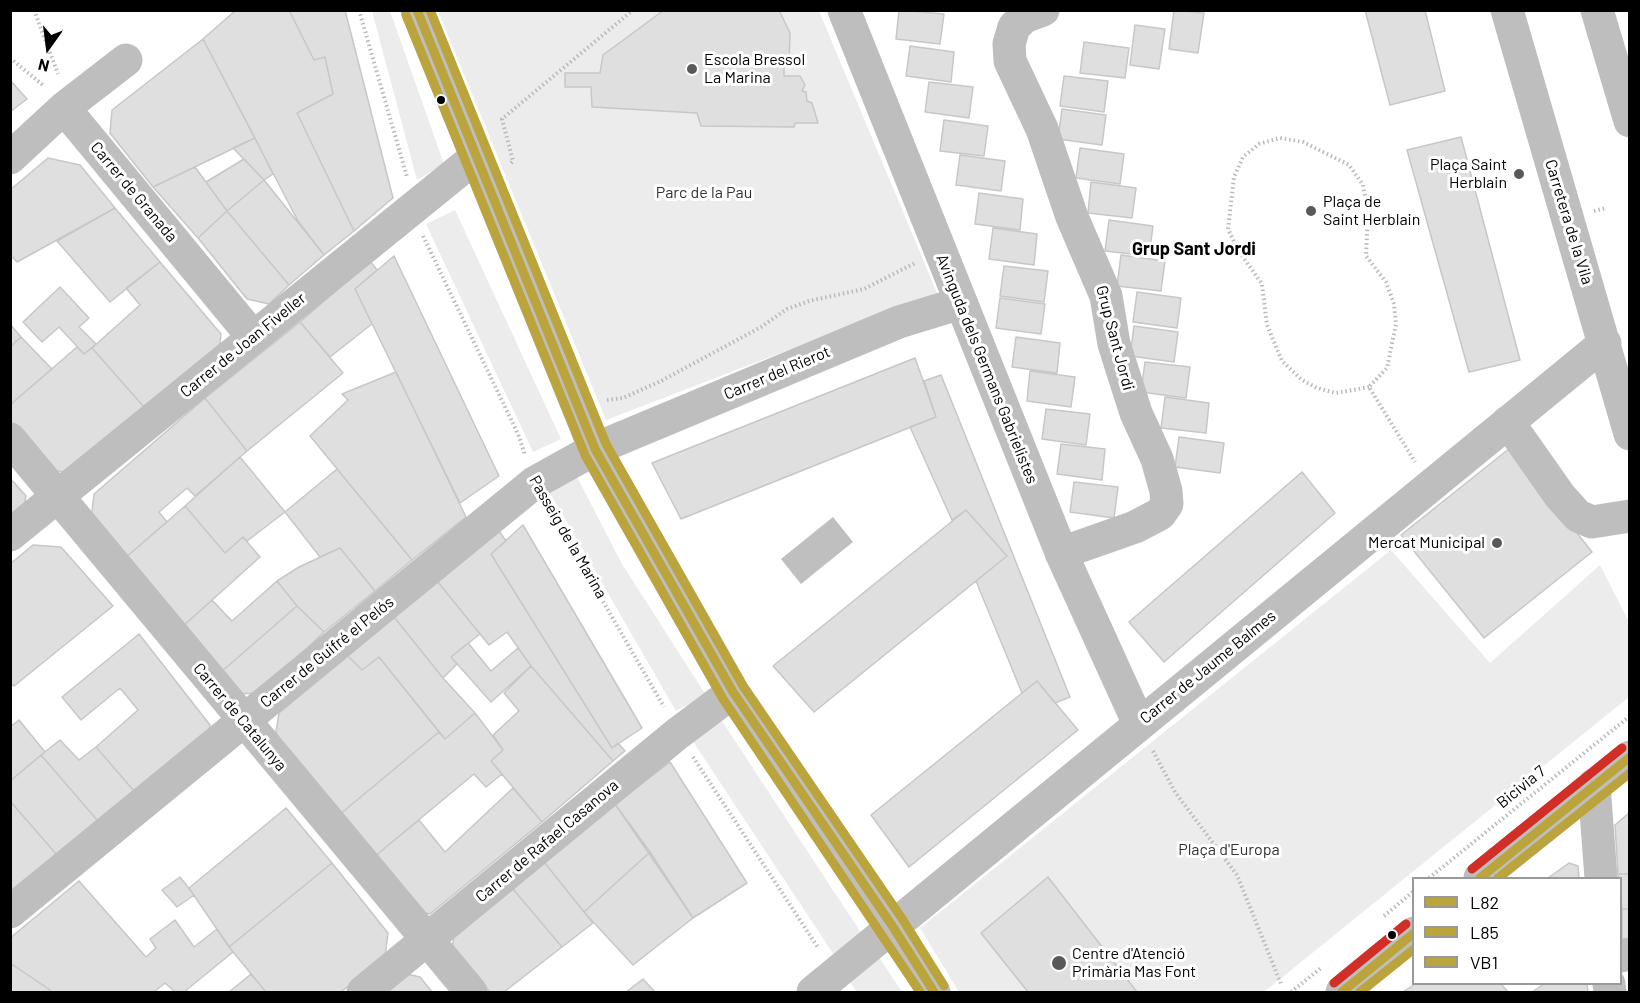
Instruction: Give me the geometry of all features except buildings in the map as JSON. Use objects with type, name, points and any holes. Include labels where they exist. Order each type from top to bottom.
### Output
[{"type":"street","points":[[417,10],[595,449],[733,692],[893,927],[934,993]]},
{"type":"street","name":"Avinguda dels Germans Gabrielistes","points":[[844,10],[1061,553],[1139,724]]},
{"type":"street","name":"Grup Sant Jordi","points":[[1042,10],[1024,17],[1014,27],[1010,44],[1010,61],[1042,129],[1072,217],[1106,296],[1114,344],[1136,413],[1157,459],[1167,504],[1160,514],[1135,527],[1061,553]]},
{"type":"street","name":"Carretera de la Vila","points":[[1507,10],[1605,343],[1629,434]]},
{"type":"street","points":[[1597,10],[1629,121]]},
{"type":"street","points":[[10,158],[64,108],[126,60]]},
{"type":"street","name":"Carrer de Granada","points":[[64,108],[253,337]]},
{"type":"street","name":"Carrer de Joan Fiveller","points":[[10,535],[416,206],[482,170]]},
{"type":"street","name":"Carrer del Rierot","points":[[595,449],[899,322],[961,303]]},
{"type":"street","name":"Carrer de Jaume Balmes","points":[[824,984],[1605,343]]},
{"type":"street","points":[[1508,422],[1560,496],[1578,516],[1592,522],[1629,516]]},
{"type":"street","name":"Carrer de Catalunya","points":[[10,439],[242,721],[471,993]]},
{"type":"street","name":"Carrer de Guifré el Pelós","points":[[10,912],[534,483],[595,449]]},
{"type":"street","name":"Carrer de Rafael Casanova","points":[[363,993],[678,734],[733,692]]},
{"type":"street","points":[[1482,877],[1629,757]]},
{"type":"street","points":[[1594,785],[1601,877]]},
{"type":"street","points":[[1342,993],[1412,934]]},
{"type":"path","points":[[34,10],[58,72],[64,108]]},
{"type":"path","name":"Passeig de la Marina","points":[[359,10],[424,240],[518,434],[534,483],[824,984]]},
{"type":"path","points":[[482,170],[513,161],[502,119],[633,10]]},
{"type":"path","points":[[10,58],[39,80],[64,108]]},
{"type":"path","points":[[1280,138],[1304,142],[1349,165],[1363,185],[1368,212],[1366,256],[1386,282],[1394,304],[1396,324],[1387,368],[1369,387],[1336,393],[1317,388],[1296,375],[1282,361],[1267,325],[1262,285],[1238,250],[1228,229],[1234,177],[1243,157],[1259,144],[1280,138]]},
{"type":"path","points":[[576,404],[623,398],[661,381],[761,327],[787,309],[809,300],[864,289],[916,263]]},
{"type":"path","points":[[1369,387],[1430,486]]},
{"type":"path","name":"Bicivia 7","points":[[1431,877],[1629,716]]},
{"type":"path","points":[[1139,724],[1175,792],[1237,875],[1281,984]]},
{"type":"green space","points":[[372,11],[390,11],[444,164],[417,180]]},
{"type":"green space","name":"Parc de la Pau","points":[[438,11],[819,11],[937,293],[606,420]]},
{"type":"green space","points":[[455,210],[561,439],[533,452],[426,224]]},
{"type":"green space","points":[[575,473],[622,564],[706,695],[676,711],[549,491]]},
{"type":"green space","name":"Plaça d'Europa","points":[[1391,550],[1490,663],[1600,565],[1629,622],[1629,697],[1264,992],[959,992],[920,928]]},
{"type":"green space","points":[[722,721],[865,939],[836,958],[692,740]]},
{"type":"green space","points":[[879,957],[902,992],[857,992],[847,978]]},
{"type":"shaded area","points":[[833,517],[853,542],[801,584],[781,559]]},
{"type":"transit line","name":"L82","points":[[417,10],[595,449],[733,692],[893,927],[934,992]]},
{"type":"transit line","name":"VB1","points":[[430,10],[606,444],[743,686],[903,920],[944,986]]},
{"type":"transit line","name":"L85","points":[[406,15],[585,455],[723,699],[920,992]]},
{"type":"transit line","points":[[1472,869],[1622,748]]},
{"type":"transit line","name":"L82","points":[[1481,877],[1630,757]]},
{"type":"transit line","name":"L85","points":[[1499,877],[1630,773]]},
{"type":"transit line","points":[[1334,983],[1406,924]]},
{"type":"transit line","name":"L82","points":[[1342,992],[1412,935]]},
{"type":"transit line","name":"L85","points":[[1360,992],[1412,951]]},
{"type":"place","name":"Escola Bressol La Marina","points":[[692,69]]},
{"type":"place","name":"Plaça Saint Herblain","points":[[1519,174]]},
{"type":"place","name":"Plaça de Saint Herblain","points":[[1311,211]]},
{"type":"place","name":"Mercat Municipal","points":[[1497,543]]},
{"type":"place","name":"Centre d'Atenció Primària Mas Font","points":[[1059,963]]},
{"type":"district","name":"Grup Sant Jordi","points":[[1194,249]]}]
